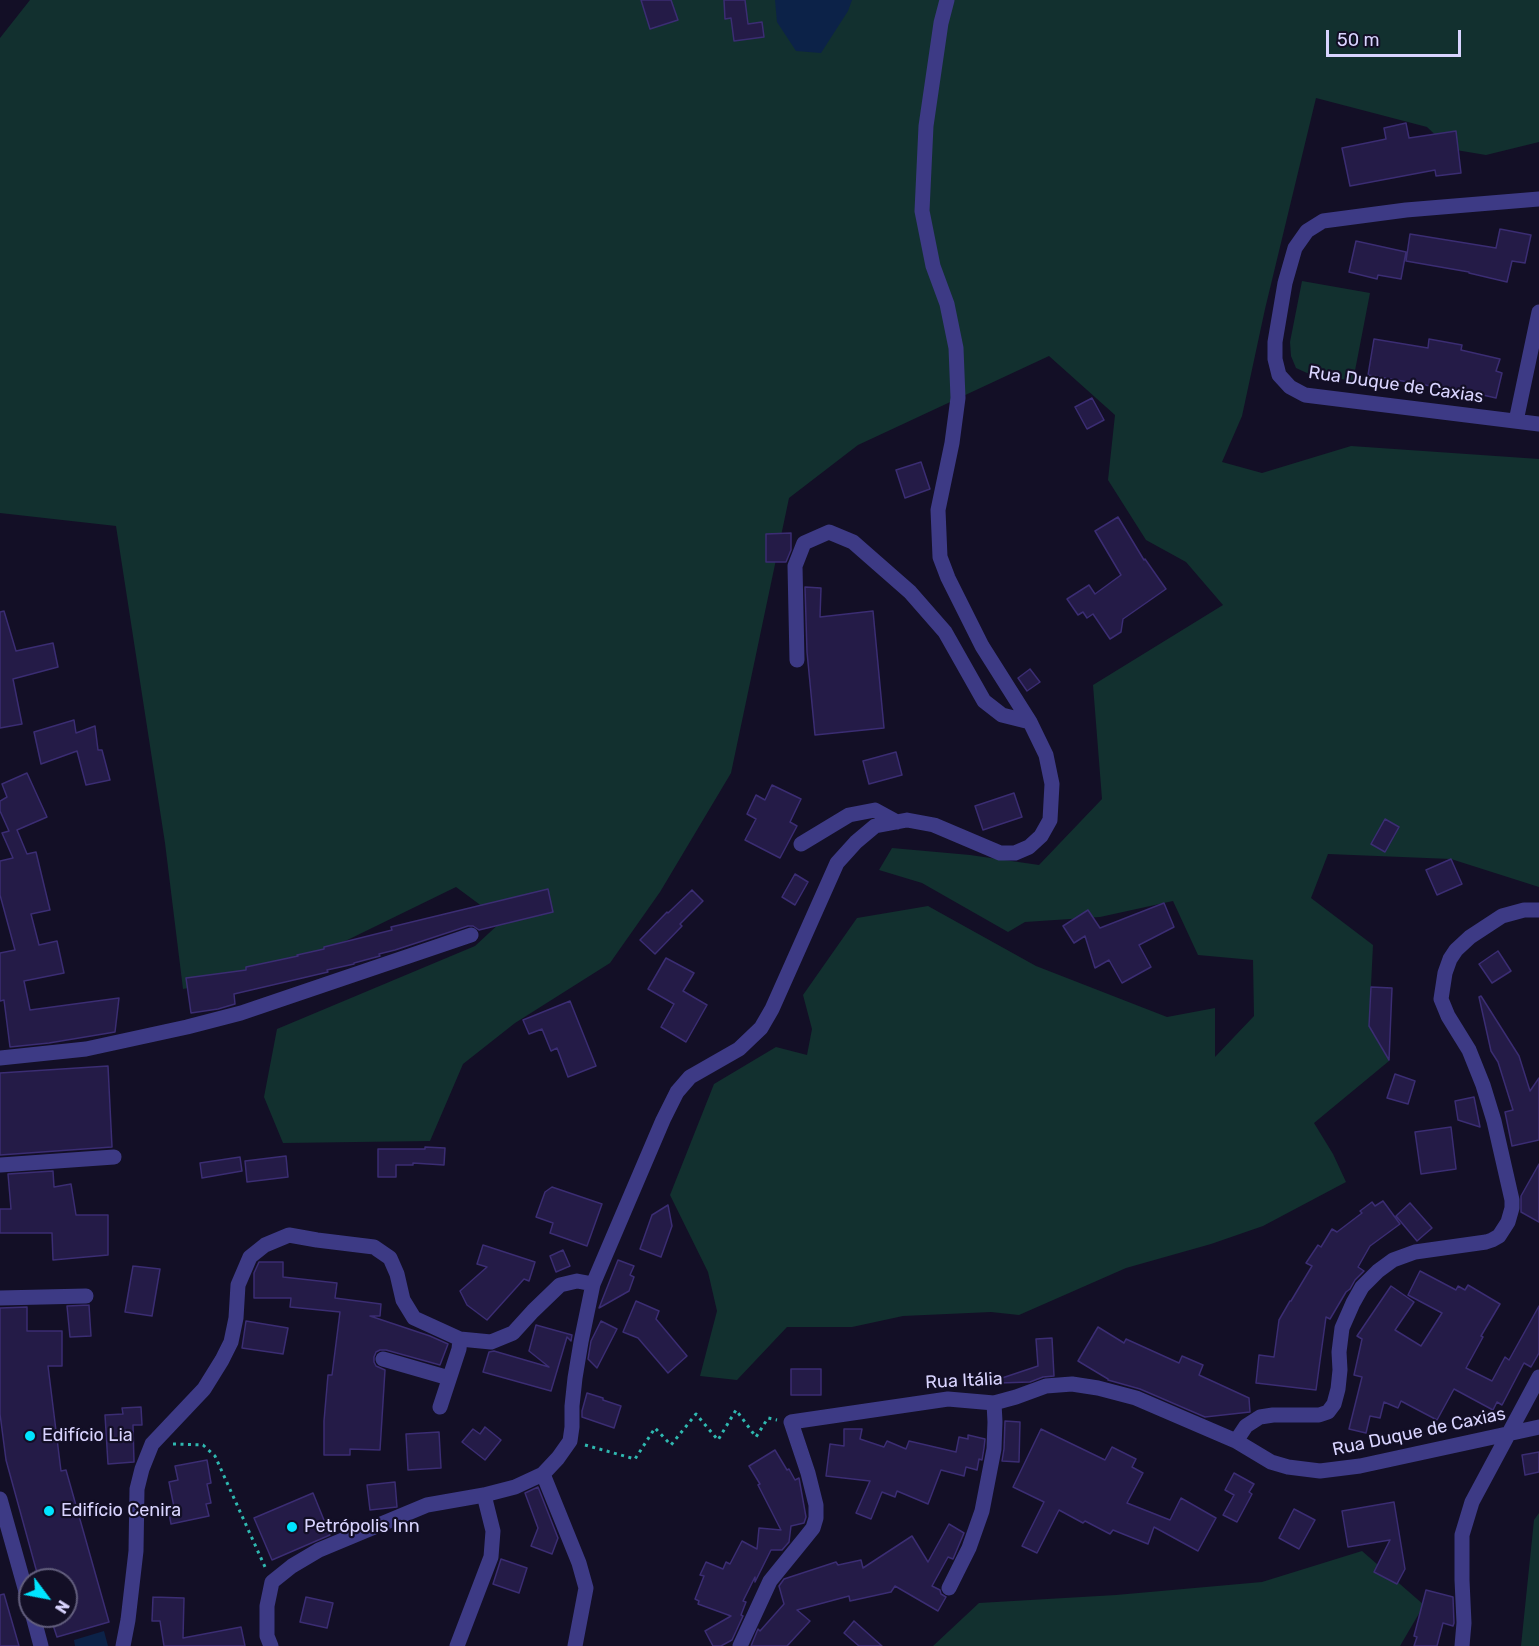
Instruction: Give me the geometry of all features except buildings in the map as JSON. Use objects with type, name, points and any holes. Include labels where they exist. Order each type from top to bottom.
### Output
[{"type":"street","points":[[270,1646],[267,1636],[267,1606],[272,1582],[292,1566],[319,1550],[427,1505],[515,1487],[543,1474],[558,1458],[570,1441],[573,1427],[572,1406],[575,1378],[593,1284],[677,1092],[690,1077],[739,1049],[761,1028],[772,1009],[837,863],[856,842],[875,826],[907,820],[934,825],[1000,854],[1014,853],[1029,848],[1041,836],[1050,820],[1052,784],[1046,755],[1030,722],[982,645],[939,557],[938,510],[952,443],[958,398],[956,348],[947,304],[933,266],[922,211],[926,126],[941,23],[947,0]]},
{"type":"street","name":"Rua Duque de Caxias","points":[[1539,199],[1406,210],[1323,221],[1307,231],[1295,248],[1285,283],[1275,342],[1275,359],[1279,375],[1290,387],[1305,395],[1539,424]]},
{"type":"street","points":[[1516,421],[1539,312]]},
{"type":"street","points":[[797,660],[795,566],[804,543],[829,532],[853,542],[910,592],[945,632],[984,701],[1002,715],[1030,722]]},
{"type":"street","points":[[801,844],[849,815],[875,810],[897,822]]},
{"type":"street","points":[[1236,1441],[1246,1426],[1260,1417],[1273,1414],[1319,1415],[1328,1412],[1334,1404],[1338,1389],[1342,1328],[1362,1287],[1378,1271],[1393,1260],[1415,1252],[1492,1240],[1498,1236],[1508,1222],[1512,1200],[1494,1120],[1469,1050],[1448,1016],[1441,999],[1445,973],[1456,950],[1502,916],[1524,910],[1539,910]]},
{"type":"street","points":[[2,1058],[86,1049],[241,1013],[471,935]]},
{"type":"street","points":[[0,1165],[114,1157]]},
{"type":"street","points":[[123,1646],[136,1551],[138,1489],[142,1469],[152,1444],[204,1389],[222,1360],[231,1342],[237,1318],[238,1285],[250,1257],[265,1245],[289,1235],[374,1247],[390,1258],[397,1274],[403,1300],[414,1318],[460,1339],[492,1342],[513,1333],[560,1285],[577,1281],[593,1284]]},
{"type":"street","points":[[0,1298],[86,1296]]},
{"type":"street","points":[[440,1407],[459,1349],[460,1339]]},
{"type":"street","points":[[383,1359],[449,1378]]},
{"type":"street","points":[[1462,1646],[1464,1623],[1462,1535],[1472,1502],[1539,1377]]},
{"type":"street","name":"Rua Itália","points":[[791,1422],[948,1399],[994,1402],[1046,1386],[1072,1383],[1136,1398],[1236,1441]]},
{"type":"street","points":[[949,1588],[969,1548],[982,1511],[994,1449],[994,1402]]},
{"type":"street","points":[[740,1646],[770,1581],[806,1538],[816,1518],[816,1505],[808,1473],[791,1422]]},
{"type":"street","name":"Rua Duque de Caxias","points":[[1236,1441],[1271,1462],[1288,1467],[1320,1471],[1360,1466],[1539,1427]]},
{"type":"street","points":[[543,1474],[579,1563],[586,1588],[575,1646]]},
{"type":"street","points":[[457,1646],[491,1557],[493,1531],[484,1495]]},
{"type":"street","points":[[0,1499],[19,1568]]},
{"type":"street","points":[[36,1628],[41,1646]]},
{"type":"path","points":[[570,1441],[635,1459],[655,1428],[670,1445],[696,1414],[718,1440],[736,1410],[756,1437],[768,1418],[791,1422]]},
{"type":"path","points":[[152,1444],[203,1445],[214,1456],[272,1582]]},
{"type":"green space","points":[[30,0],[1539,0],[1539,142],[1486,155],[1450,149],[1427,127],[1316,98],[1265,309],[1242,416],[1222,462],[1262,473],[1351,446],[1539,459],[1539,887],[1451,859],[1328,854],[1311,898],[1373,945],[1369,1026],[1389,1061],[1314,1123],[1333,1154],[1346,1182],[1263,1226],[1211,1244],[1126,1268],[1019,1315],[991,1312],[903,1316],[852,1327],[787,1327],[737,1380],[700,1376],[717,1311],[708,1272],[670,1195],[714,1084],[776,1047],[807,1055],[812,1029],[803,995],[857,918],[928,906],[1036,966],[1167,1017],[1215,1008],[1215,1057],[1254,1016],[1253,960],[1198,955],[1173,901],[1100,917],[1025,922],[1008,932],[922,883],[879,870],[892,848],[970,855],[1039,865],[1102,799],[1093,685],[1223,605],[1186,562],[1146,540],[1108,480],[1115,415],[1049,356],[858,445],[789,498],[731,773],[660,892],[610,963],[515,1023],[463,1064],[430,1141],[283,1143],[264,1097],[277,1029],[475,946],[502,921],[456,887],[290,968],[183,989],[165,843],[116,526],[0,513],[0,38]]},
{"type":"green space","points":[[1302,281],[1370,293],[1353,381],[1307,373],[1296,368],[1291,356],[1290,342]]},
{"type":"green space","points":[[1539,1513],[1539,1646],[1521,1646],[1534,1520]]},
{"type":"green space","points":[[1362,1551],[1424,1605],[1400,1646],[933,1646],[979,1603],[1116,1595],[1262,1582]]},
{"type":"water","points":[[775,0],[852,0],[848,11],[821,53],[796,51],[777,22]]},
{"type":"water","points":[[104,1631],[108,1646],[75,1646],[74,1640]]},
{"type":"place","name":"Edifício Lia","points":[[30,1436]]},
{"type":"place","name":"Edifício Cenira","points":[[49,1511]]},
{"type":"place","name":"Petrópolis Inn","points":[[292,1527]]}]
